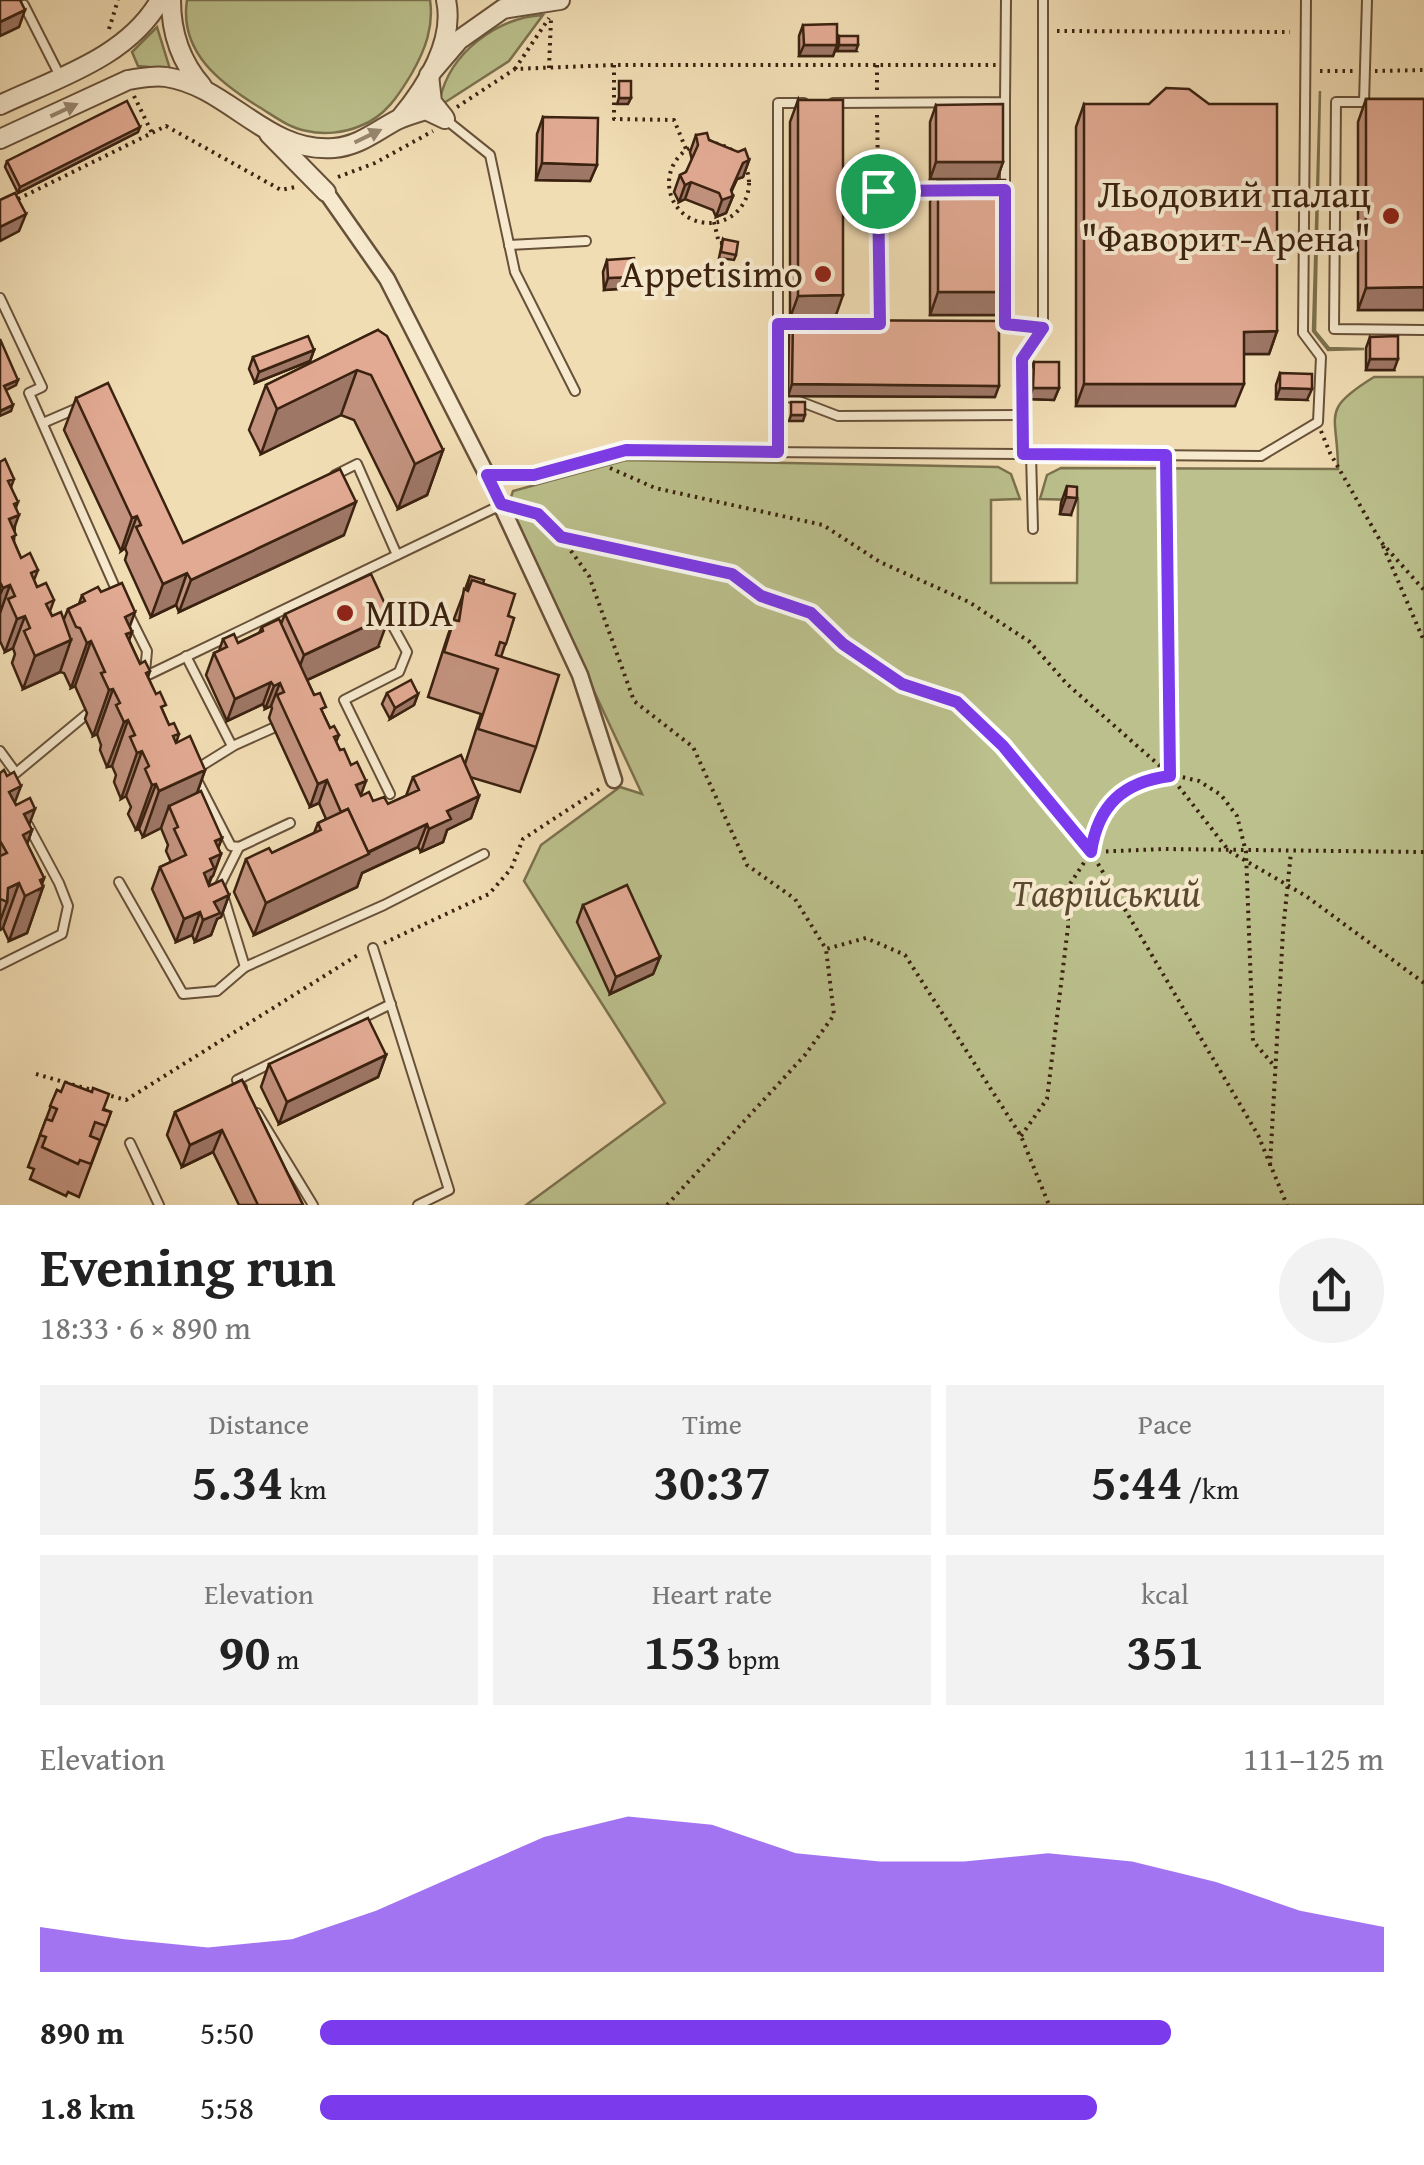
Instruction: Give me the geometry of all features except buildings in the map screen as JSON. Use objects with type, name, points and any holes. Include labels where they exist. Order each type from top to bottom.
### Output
[{"type":"street","points":[[0,105],[60,76],[112,41],[133,36],[160,0]]},
{"type":"street","points":[[171,0],[174,36],[188,70],[206,91]]},
{"type":"street","points":[[0,139],[130,86],[166,77],[206,91],[265,129],[308,148],[336,148],[368,139],[398,119],[429,76],[446,38],[446,0]]},
{"type":"street","points":[[445,119],[432,102],[429,76],[458,40],[503,9],[560,0]]},
{"type":"street","points":[[398,119],[426,110],[445,119]]},
{"type":"street","points":[[265,129],[326,192],[388,279],[487,475],[580,675],[614,780]]},
{"type":"street","points":[[326,192],[318,168],[336,148]]},
{"type":"lane","points":[[1005,324],[1006,0]]},
{"type":"lane","points":[[1033,528],[1022,416],[1022,359],[1043,328],[1043,0]]},
{"type":"lane","points":[[487,475],[534,475],[626,450],[1260,456],[1318,422],[1321,358],[1304,334],[1306,0]]},
{"type":"lane","points":[[1364,102],[1367,0]]},
{"type":"lane","points":[[24,4],[60,76]]},
{"type":"lane","points":[[778,452],[778,102],[1005,102]]},
{"type":"lane","points":[[1384,102],[1336,102],[1334,329],[1424,330]]},
{"type":"lane","points":[[445,119],[490,155],[516,272],[575,391]]},
{"type":"lane","points":[[508,245],[586,242]]},
{"type":"lane","points":[[0,298],[42,387],[29,393],[146,652],[144,677],[152,692]]},
{"type":"lane","points":[[778,394],[838,416],[1022,416]]},
{"type":"lane","points":[[42,423],[86,404]]},
{"type":"lane","points":[[322,481],[357,464],[397,555]]},
{"type":"lane","points":[[130,686],[501,504]]},
{"type":"lane","points":[[362,571],[371,588]]},
{"type":"lane","points":[[331,704],[399,672],[406,652],[380,604]]},
{"type":"lane","points":[[186,656],[232,746]]},
{"type":"lane","points":[[344,700],[390,794]]},
{"type":"lane","points":[[8,785],[16,773],[87,714]]},
{"type":"lane","points":[[193,771],[232,746],[274,728]]},
{"type":"lane","points":[[0,752],[16,773]]},
{"type":"lane","points":[[184,756],[231,846],[239,848]]},
{"type":"lane","points":[[0,965],[62,934],[68,906],[25,818]]},
{"type":"lane","points":[[245,967],[220,885],[239,848],[290,823]]},
{"type":"lane","points":[[118,882],[183,994],[217,991],[245,967],[384,905],[484,854]]},
{"type":"lane","points":[[373,948],[449,1190],[418,1205]]},
{"type":"lane","points":[[246,1096],[237,1080],[390,1004]]},
{"type":"lane","points":[[256,1111],[313,1205]]},
{"type":"lane","points":[[130,1143],[159,1205]]},
{"type":"path","points":[[112,41],[118,0]]},
{"type":"path","points":[[515,69],[551,14],[549,68]]},
{"type":"path","points":[[1056,32],[1290,32]]},
{"type":"path","points":[[686,149],[674,120],[614,119],[614,65],[1005,66]]},
{"type":"path","points":[[877,65],[877,102]]},
{"type":"path","points":[[130,86],[152,133]]},
{"type":"path","points":[[877,122],[880,324]]},
{"type":"path","points":[[7,205],[166,126],[281,190]]},
{"type":"path","points":[[712,142],[726,146],[745,165],[749,178],[742,205],[733,215],[714,222],[685,216],[670,195],[670,170],[686,149],[712,142]]},
{"type":"path","points":[[878,191],[938,190]]},
{"type":"path","points":[[714,222],[719,242],[728,244]]},
{"type":"path","points":[[1318,422],[1330,454],[1381,542],[1424,641]]},
{"type":"path","points":[[1166,455],[1170,775]]},
{"type":"path","points":[[592,460],[655,488],[823,525],[880,562],[969,602],[1030,642],[1067,684],[1170,775],[1229,851],[1288,886],[1424,982]]},
{"type":"path","points":[[501,504],[538,514],[561,537],[589,576],[634,701],[693,747],[747,866],[795,899],[826,949],[834,1015],[806,1055],[668,1205]]},
{"type":"path","points":[[561,537],[732,574],[761,596],[811,613],[843,644],[902,684],[957,702],[1003,746],[1091,852],[1258,1134],[1287,1205]]},
{"type":"path","points":[[1381,542],[1424,590]]},
{"type":"path","points":[[1021,1136],[1047,1099],[1068,927],[1068,886],[1091,852],[1094,833],[1105,809],[1124,790],[1147,778],[1170,775],[1199,781],[1221,795],[1237,816],[1246,852],[1253,1041],[1276,1068]]},
{"type":"path","points":[[36,1074],[126,1100],[373,948],[489,894],[511,869],[523,839],[614,780]]},
{"type":"path","points":[[1091,852],[1424,852]]},
{"type":"path","points":[[1270,1168],[1291,852]]},
{"type":"path","points":[[826,949],[866,938],[905,955],[1021,1136],[1049,1205]]},
{"type":"green space","points":[[187,0],[430,0],[431,20],[417,64],[384,111],[354,128],[320,133],[282,121],[244,98],[205,64],[189,35]]},
{"type":"green space","points":[[543,15],[509,61],[444,103],[440,99],[454,67],[478,41],[508,23]]},
{"type":"green space","points":[[157,27],[170,69],[138,66],[132,52]]},
{"type":"green space","points":[[1320,91],[1315,331],[1329,348],[1364,349],[1328,350],[1313,331]]},
{"type":"green space","name":"Таврійський","points":[[1374,377],[1424,377],[1424,1205],[526,1205],[665,1103],[524,881],[541,845],[620,787],[642,794],[508,507],[513,491],[626,460],[998,467],[1011,474],[1020,499],[991,500],[991,583],[1077,583],[1078,500],[1040,499],[1047,475],[1061,468],[1338,469],[1338,406]]},
{"type":"place","name":"Льодовий палац \"Фаворит-Арена\"","points":[[1391,216]]},
{"type":"place","name":"Appetisimo","points":[[823,274]]},
{"type":"place","name":"MIDA","points":[[345,613]]},
{"type":"route","points":[[1005,190],[1005,324],[1043,328],[1022,359],[1023,454],[1166,455],[1170,776],[1147,778],[1124,790],[1105,809],[1094,833],[1091,852],[1003,746],[957,702],[902,684],[843,644],[811,613],[761,596],[732,574],[561,537],[538,514],[501,504],[487,475],[534,475],[626,450],[778,452],[778,324],[880,324],[878,191],[1005,190]]}]
